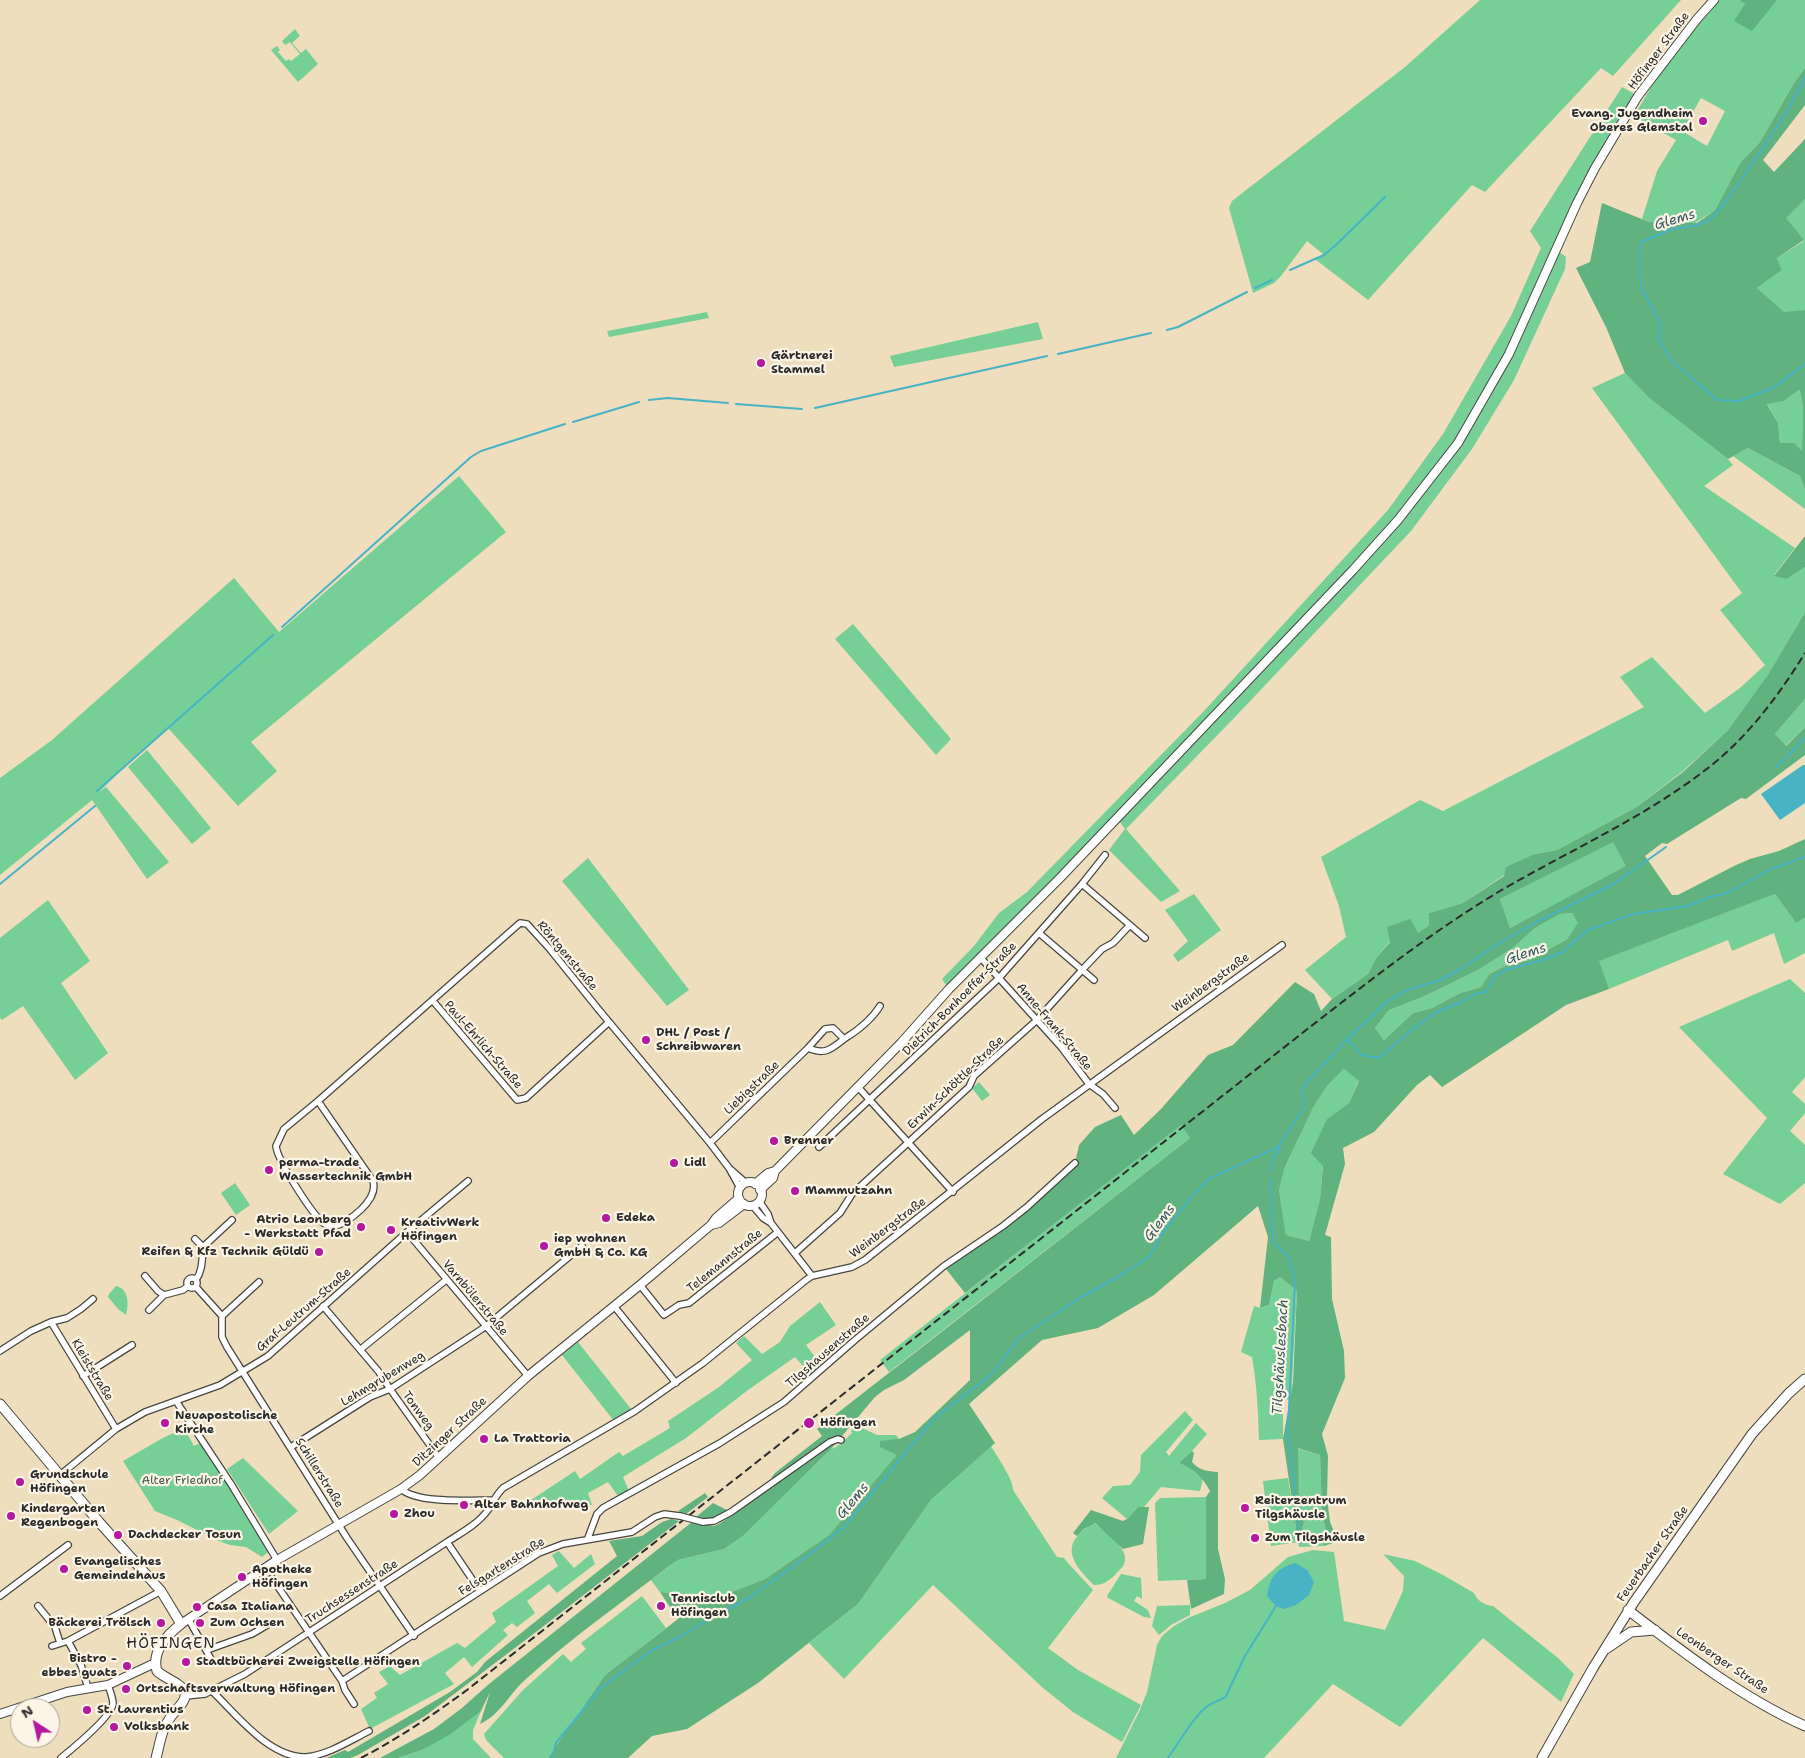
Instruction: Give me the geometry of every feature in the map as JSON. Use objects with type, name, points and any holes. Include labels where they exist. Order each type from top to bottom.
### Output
[{"type":"main road","name":"Feuerbacher Straße","points":[[1542,1758],[1628,1610],[1752,1434],[1789,1393],[1805,1379]]},
{"type":"main road","points":[[0,1404],[185,1622],[165,1641],[158,1652],[155,1663],[157,1671],[165,1678],[180,1685],[185,1696],[164,1728],[156,1758]]},
{"type":"main road","name":"Leonberger Straße","points":[[1628,1610],[1738,1689],[1772,1710],[1805,1726]]},
{"type":"main road","points":[[1604,1650],[1631,1632],[1654,1630]]},
{"type":"street","name":"Höfinger Straße","points":[[757,1187],[773,1178],[775,1171],[858,1087],[980,957],[1060,878],[1353,570],[1398,520],[1458,443],[1509,354],[1577,203],[1595,168],[1638,96],[1697,19],[1714,0]]},
{"type":"street","name":"Dietrich-Bonhoeffer-Straße","points":[[819,1147],[999,978],[1082,884],[1105,855]]},
{"type":"street","points":[[1082,884],[1144,938]]},
{"type":"street","name":"Röntgenstraße","points":[[318,1101],[375,1187],[373,1196],[364,1206],[341,1225],[333,1228],[323,1223],[316,1214],[276,1151],[276,1146],[284,1129],[520,923],[527,924],[534,929],[710,1143],[743,1186]]},
{"type":"street","name":"Erwin-Schöttle-Straße","points":[[795,1253],[840,1213],[852,1194],[969,1087],[974,1076],[1037,1020],[1102,949],[1113,943],[1129,926]]},
{"type":"street","points":[[1039,933],[1094,980]]},
{"type":"street","name":"Weinbergstraße","points":[[493,1500],[504,1488],[618,1422],[676,1383],[703,1364],[812,1276],[852,1267],[866,1260],[1042,1119],[1282,945]]},
{"type":"street","name":"Anne-Frank-Straße","points":[[980,957],[1062,1048],[1089,1084],[1099,1091],[1115,1108]]},
{"type":"street","name":"Paul-Ehrlich-Straße","points":[[432,1001],[517,1100],[526,1098],[609,1022]]},
{"type":"street","points":[[808,1048],[818,1052],[828,1050],[866,1022],[880,1006]]},
{"type":"street","name":"Liebigstraße","points":[[710,1143],[808,1048],[825,1029],[833,1028],[844,1039]]},
{"type":"street","points":[[858,1087],[953,1192]]},
{"type":"street","name":"Tilgshausenstraße","points":[[588,1538],[597,1514],[604,1508],[720,1443],[784,1402],[935,1273],[1009,1221],[1075,1164]]},
{"type":"street","name":"Graf-Leutrum-Straße","points":[[60,1475],[116,1429],[145,1412],[220,1385],[268,1356],[407,1232],[468,1181]]},
{"type":"street","points":[[748,1202],[761,1196],[757,1187],[743,1186],[748,1202],[763,1218],[771,1223],[812,1276]]},
{"type":"street","name":"Ditzinger Straße","points":[[185,1622],[277,1560],[401,1489],[428,1468],[528,1376],[640,1285],[711,1225],[716,1218],[748,1202]]},
{"type":"street","points":[[196,1287],[198,1283],[196,1280],[200,1275],[202,1266],[203,1247],[232,1220]]},
{"type":"street","name":"Varnbülerstraße","points":[[407,1232],[528,1376]]},
{"type":"street","name":"Telemannstraße","points":[[640,1285],[664,1315],[678,1304],[689,1303],[778,1232]]},
{"type":"street","points":[[195,1239],[203,1247]]},
{"type":"street","name":"Lehmgrubenweg","points":[[291,1448],[370,1397],[390,1390],[485,1327],[582,1246]]},
{"type":"street","points":[[145,1276],[164,1295]]},
{"type":"street","points":[[188,1286],[188,1280],[191,1278],[196,1280]]},
{"type":"street","points":[[361,1349],[446,1280]]},
{"type":"street","points":[[196,1287],[222,1316],[259,1282]]},
{"type":"street","points":[[149,1310],[164,1295],[183,1290],[188,1286]]},
{"type":"street","points":[[188,1286],[191,1288],[196,1287]]},
{"type":"street","points":[[0,1351],[31,1331],[67,1318],[81,1310],[93,1299]]},
{"type":"street","name":"Tonweg","points":[[324,1306],[379,1372],[439,1458]]},
{"type":"street","points":[[614,1306],[676,1383]]},
{"type":"street","name":"Schillerstraße","points":[[222,1316],[222,1337],[242,1373],[379,1587],[414,1636]]},
{"type":"street","name":"Kleiststraße","points":[[52,1322],[116,1429]]},
{"type":"street","points":[[83,1376],[132,1345]]},
{"type":"street","points":[[176,1401],[231,1484],[277,1560]]},
{"type":"street","name":"Felsgartenstraße","points":[[342,1681],[540,1553],[563,1544],[588,1538],[632,1532],[655,1517],[664,1514],[703,1522],[714,1521],[731,1512],[823,1446],[838,1438],[841,1440]]},
{"type":"street","points":[[401,1489],[411,1495],[429,1498],[493,1500]]},
{"type":"street","name":"Truchsessenstraße","points":[[185,1696],[199,1695],[212,1691],[245,1674],[478,1521],[488,1510],[493,1500]]},
{"type":"street","points":[[447,1542],[480,1591]]},
{"type":"street","points":[[0,1596],[68,1545]]},
{"type":"street","points":[[272,1578],[342,1681],[345,1690],[354,1704]]},
{"type":"street","points":[[52,1646],[68,1640],[160,1591]]},
{"type":"street","points":[[38,1606],[55,1627],[60,1643]]},
{"type":"street","points":[[185,1622],[207,1650],[211,1659]]},
{"type":"street","points":[[207,1650],[252,1634],[269,1624]]},
{"type":"street","points":[[68,1640],[81,1665],[88,1688]]},
{"type":"street","points":[[0,1714],[67,1692],[108,1685],[155,1663]]},
{"type":"street","points":[[61,1758],[85,1738],[110,1711],[113,1700],[108,1685]]},
{"type":"street","points":[[212,1691],[267,1745],[282,1754],[307,1757],[326,1752],[369,1731]]},
{"type":"green space","points":[[1480,0],[1681,0],[1613,76],[1601,68],[1485,192],[1472,185],[1368,300],[1315,259],[1324,255],[1307,241],[1274,283],[1253,293],[1229,208],[1232,201],[1405,67]]},
{"type":"green space","points":[[1719,0],[1739,0],[1745,4],[1775,0],[1805,0],[1805,68],[1794,83],[1760,142],[1740,163],[1715,210],[1695,223],[1649,222],[1642,219],[1657,171],[1676,140],[1634,116],[1657,77],[1684,41]],"holes":[[[1701,98],[1725,111],[1707,146],[1682,131]]]},
{"type":"green space","points":[[1739,0],[1777,0],[1752,31],[1734,21],[1745,4]]},
{"type":"green space","points":[[295,29],[300,36],[292,43],[301,53],[306,49],[318,64],[298,82],[271,50],[277,46],[280,50],[278,52],[286,61],[289,59],[291,61],[300,54],[290,42],[285,45],[282,41]]},
{"type":"green space","points":[[1805,68],[1805,105],[1763,160],[1774,172],[1805,139],[1805,199],[1786,218],[1804,240],[1777,258],[1782,270],[1757,288],[1784,312],[1805,310],[1805,490],[1800,476],[1748,448],[1728,459],[1649,398],[1625,373],[1606,327],[1576,268],[1590,262],[1602,203],[1649,222],[1697,223],[1715,210],[1740,163],[1760,142],[1794,83]],"holes":[[[1799,390],[1803,419],[1802,451],[1794,443],[1780,443],[1778,423],[1767,404],[1784,401]]]},
{"type":"green space","points":[[1622,87],[1638,96],[1595,168],[1557,250],[1566,257],[1565,269],[1514,380],[1472,449],[1411,531],[1126,829],[1180,891],[1161,902],[1109,850],[1125,829],[1117,818],[949,989],[942,979],[974,946],[999,913],[1027,892],[1203,712],[1388,510],[1443,434],[1511,316],[1541,248],[1530,231]]},
{"type":"green space","points":[[1805,199],[1805,310],[1784,313],[1757,288],[1782,270],[1777,258],[1804,241],[1785,218]]},
{"type":"green space","points":[[707,312],[709,318],[609,337],[607,331]]},
{"type":"green space","points":[[1038,322],[1043,339],[894,367],[890,356]]},
{"type":"green space","points":[[1625,373],[1649,398],[1728,459],[1733,465],[1704,486],[1795,548],[1774,575],[1787,579],[1805,567],[1805,612],[1769,673],[1728,730],[1683,771],[1635,808],[1557,850],[1535,854],[1463,903],[1429,913],[1429,925],[1418,933],[1390,941],[1376,958],[1368,974],[1332,999],[1305,970],[1346,937],[1339,906],[1321,857],[1420,800],[1443,811],[1644,707],[1620,677],[1652,657],[1705,713],[1740,688],[1765,665],[1720,610],[1742,593],[1592,388]]},
{"type":"green space","points":[[1799,390],[1803,411],[1803,452],[1780,443],[1778,423],[1767,403],[1784,401]]},
{"type":"green space","points":[[1748,448],[1800,476],[1805,490],[1805,509],[1733,456]]},
{"type":"green space","points":[[459,476],[506,532],[251,742],[277,771],[238,806],[168,728],[99,792],[106,787],[169,862],[147,879],[92,800],[0,875],[0,778],[52,740],[234,578],[279,632]]},
{"type":"green space","points":[[1805,536],[1805,567],[1787,579],[1774,576]]},
{"type":"green space","points":[[1805,612],[1805,699],[1775,734],[1786,746],[1805,727],[1805,755],[1746,799],[1741,798],[1667,844],[1662,843],[1645,856],[1672,895],[1678,895],[1734,866],[1750,859],[1779,851],[1805,839],[1805,918],[1796,923],[1775,894],[1599,961],[1609,989],[1566,1005],[1442,1087],[1430,1075],[1417,1085],[1374,1132],[1343,1148],[1345,1164],[1325,1235],[1331,1237],[1332,1299],[1344,1351],[1345,1378],[1322,1434],[1328,1456],[1327,1498],[1330,1522],[1338,1541],[1324,1546],[1327,1535],[1322,1513],[1320,1455],[1298,1448],[1299,1499],[1304,1522],[1298,1542],[1283,1439],[1293,1382],[1297,1291],[1280,1277],[1274,1281],[1269,1305],[1260,1308],[1268,1237],[1258,1206],[1154,1295],[1098,1328],[1042,1340],[969,1404],[995,1443],[931,1500],[858,1604],[758,1683],[687,1729],[652,1736],[628,1758],[548,1758],[605,1675],[678,1619],[660,1592],[721,1596],[765,1579],[829,1535],[897,1455],[880,1447],[880,1441],[899,1439],[915,1432],[970,1380],[970,1330],[904,1380],[875,1397],[831,1449],[743,1536],[724,1549],[678,1560],[668,1567],[543,1664],[487,1720],[480,1724],[490,1692],[481,1711],[449,1735],[422,1750],[398,1758],[380,1758],[434,1729],[462,1708],[489,1684],[692,1522],[714,1526],[719,1524],[765,1492],[775,1473],[822,1436],[817,1429],[1190,1138],[1181,1125],[965,1293],[946,1269],[1026,1212],[1059,1179],[1074,1168],[1079,1145],[1095,1127],[1121,1115],[1134,1135],[1161,1109],[1208,1055],[1233,1045],[1295,982],[1314,994],[1321,1011],[1332,999],[1368,974],[1376,958],[1390,942],[1387,927],[1410,919],[1418,933],[1429,925],[1429,913],[1463,903],[1504,876],[1506,867],[1535,854],[1557,850],[1635,808],[1683,772],[1728,730],[1769,673]],"holes":[[[1613,842],[1626,866],[1510,928],[1500,899]],[[1572,913],[1578,923],[1567,939],[1530,960],[1507,965],[1489,974],[1481,987],[1460,993],[1432,1008],[1413,1013],[1384,1040],[1375,1028],[1389,1010],[1425,996],[1480,969],[1514,947],[1535,928],[1560,914]],[[1344,1069],[1359,1081],[1349,1103],[1327,1119],[1311,1153],[1323,1166],[1320,1199],[1309,1241],[1286,1235],[1279,1190],[1285,1167],[1313,1108],[1327,1086]]]},
{"type":"green space","points":[[853,624],[951,739],[936,755],[835,639]]},
{"type":"green space","points":[[1805,699],[1805,727],[1785,746],[1775,734]]},
{"type":"green space","points":[[147,750],[211,828],[192,844],[128,767]]},
{"type":"green space","points":[[1613,841],[1627,866],[1510,928],[1500,899]]},
{"type":"green space","points":[[588,858],[689,990],[667,1006],[562,881]]},
{"type":"green space","points":[[1194,894],[1221,930],[1178,962],[1173,955],[1188,941],[1165,910]]},
{"type":"green space","points":[[1775,894],[1796,923],[1805,918],[1805,953],[1784,964],[1774,933],[1732,951],[1728,940],[1609,989],[1598,961]]},
{"type":"green space","points":[[48,900],[90,961],[61,983],[108,1053],[75,1080],[23,1006],[2,1020],[0,1018],[0,938]]},
{"type":"green space","points":[[1572,913],[1579,923],[1567,939],[1530,960],[1507,965],[1489,974],[1481,987],[1460,993],[1432,1008],[1413,1013],[1384,1040],[1375,1028],[1389,1010],[1425,996],[1480,969],[1514,947],[1535,928],[1560,914]]},
{"type":"green space","points":[[1790,979],[1805,993],[1805,1077],[1792,1092],[1805,1104],[1805,1113],[1790,1131],[1805,1145],[1805,1183],[1780,1204],[1723,1174],[1767,1118],[1679,1027]]},
{"type":"green space","points":[[1344,1069],[1359,1080],[1349,1103],[1327,1119],[1320,1199],[1309,1241],[1286,1235],[1279,1190],[1285,1167],[1313,1108],[1327,1086]]},
{"type":"green space","points":[[979,1082],[990,1095],[982,1101],[972,1088]]},
{"type":"green space","points":[[1181,1124],[1190,1138],[889,1372],[880,1360]]},
{"type":"green space","points":[[235,1183],[250,1205],[236,1215],[221,1193]]},
{"type":"green space","points":[[1280,1277],[1297,1291],[1291,1400],[1283,1399],[1283,1439],[1259,1440],[1258,1409],[1252,1357],[1241,1352],[1254,1306],[1261,1308],[1269,1305],[1274,1281]]},
{"type":"green space","points":[[116,1286],[126,1294],[128,1306],[126,1315],[108,1297]]},
{"type":"green space","points":[[820,1302],[836,1325],[806,1345],[821,1365],[811,1375],[795,1357],[748,1390],[686,1438],[623,1477],[629,1491],[618,1496],[608,1482],[588,1493],[592,1505],[552,1510],[522,1506],[575,1471],[580,1479],[619,1452],[623,1456],[670,1428],[668,1421],[719,1387],[752,1360],[736,1343],[744,1336],[762,1354],[780,1342],[790,1326]]},
{"type":"green space","points":[[578,1342],[631,1409],[614,1421],[562,1355]]},
{"type":"green space","points":[[1185,1411],[1193,1420],[1166,1452],[1169,1456],[1196,1423],[1207,1434],[1179,1463],[1189,1467],[1203,1478],[1200,1491],[1161,1487],[1144,1507],[1138,1507],[1127,1519],[1102,1498],[1113,1486],[1130,1485],[1140,1472],[1141,1455]]},
{"type":"green space","points":[[856,1425],[877,1435],[896,1435],[899,1439],[898,1455],[829,1535],[765,1579],[721,1596],[660,1592],[651,1580],[678,1560],[724,1549],[743,1536],[831,1449],[847,1438]]},
{"type":"green space","name":"Alter Friedhof","points":[[184,1428],[194,1446],[200,1443],[273,1548],[262,1557],[246,1547],[230,1545],[219,1541],[155,1511],[123,1461]]},
{"type":"green space","points":[[991,1446],[1008,1474],[1013,1490],[1057,1557],[1064,1558],[1093,1590],[1048,1648],[1078,1670],[1141,1705],[1122,1742],[1073,1712],[1042,1687],[933,1585],[844,1679],[809,1643],[858,1604],[931,1500]]},
{"type":"green space","points":[[1297,1448],[1320,1455],[1322,1513],[1327,1535],[1324,1546],[1299,1547],[1298,1542],[1271,1546],[1263,1481],[1288,1478],[1298,1541],[1304,1522],[1299,1499]]},
{"type":"green space","points":[[1192,1451],[1194,1453],[1192,1462],[1195,1465],[1204,1470],[1218,1472],[1218,1549],[1225,1579],[1224,1594],[1191,1609],[1187,1580],[1206,1579],[1206,1497],[1210,1491],[1197,1474],[1179,1463]]},
{"type":"green space","points":[[243,1458],[298,1511],[269,1534],[227,1469]]},
{"type":"green space","points":[[705,1493],[708,1497],[686,1514],[678,1511]]},
{"type":"green space","points":[[1206,1497],[1206,1579],[1158,1581],[1155,1503],[1160,1498]]},
{"type":"green space","points":[[713,1503],[731,1512],[703,1522],[696,1517]]},
{"type":"green space","points":[[1138,1507],[1149,1507],[1143,1544],[1123,1549],[1095,1523],[1084,1529],[1077,1536],[1073,1533],[1091,1510],[1123,1521]]},
{"type":"green space","points":[[671,1519],[679,1521],[425,1716],[358,1755],[350,1758],[326,1758],[345,1750],[348,1752],[450,1692],[477,1672],[485,1662],[617,1556],[609,1541],[642,1536],[662,1522]]},
{"type":"green space","points":[[1094,1523],[1111,1536],[1121,1548],[1125,1560],[1115,1575],[1097,1585],[1094,1585],[1086,1577],[1074,1561],[1072,1553],[1072,1545],[1076,1538],[1083,1530]]},
{"type":"green space","points":[[1313,1550],[1334,1552],[1344,1621],[1385,1630],[1403,1591],[1404,1576],[1383,1554],[1415,1561],[1474,1593],[1479,1600],[1493,1606],[1558,1658],[1574,1674],[1561,1702],[1483,1638],[1400,1727],[1333,1684],[1264,1758],[1116,1758],[1147,1692],[1157,1645],[1162,1636],[1188,1618],[1225,1603],[1250,1590],[1288,1557]]},
{"type":"green space","points":[[559,1551],[574,1568],[591,1554],[595,1564],[557,1593],[549,1584],[527,1601],[535,1613],[517,1627],[512,1623],[503,1630],[508,1635],[472,1667],[464,1657],[445,1673],[454,1684],[370,1729],[361,1709],[377,1698],[374,1693],[388,1684],[379,1672],[390,1666],[400,1675],[457,1643],[465,1648],[496,1622],[492,1613],[558,1566],[552,1555]]},
{"type":"green space","points":[[1121,1574],[1141,1578],[1142,1599],[1137,1596],[1134,1601],[1148,1610],[1151,1618],[1144,1617],[1108,1598],[1107,1596]]},
{"type":"green space","points":[[642,1596],[666,1628],[605,1675],[548,1758],[504,1758],[486,1740],[484,1734],[523,1690],[563,1654],[571,1662],[586,1649],[581,1643]]},
{"type":"green space","points":[[1190,1605],[1190,1615],[1171,1625],[1159,1635],[1152,1626],[1157,1606]]},
{"type":"green space","points":[[481,1711],[473,1730],[473,1739],[491,1758],[398,1758],[422,1750]]},
{"type":"water","points":[[1805,765],[1805,803],[1780,820],[1761,794]]},
{"type":"water","points":[[1296,1563],[1307,1570],[1314,1582],[1309,1595],[1296,1605],[1284,1609],[1276,1606],[1267,1596],[1268,1589],[1272,1578],[1279,1570]]},
{"type":"waterway","name":"Glems","points":[[1805,77],[1787,112],[1762,150],[1725,203],[1710,220],[1694,226],[1673,229],[1641,242],[1640,261],[1641,287],[1661,324],[1659,338],[1671,360],[1717,400],[1739,401],[1773,388],[1805,364]]},
{"type":"waterway","points":[[1290,270],[1324,255],[1385,197]]},
{"type":"waterway","points":[[1255,288],[1272,280]]},
{"type":"waterway","points":[[1167,330],[1178,327],[1247,292]]},
{"type":"waterway","points":[[1058,354],[1151,333]]},
{"type":"waterway","points":[[815,408],[1047,356]]},
{"type":"waterway","points":[[649,400],[668,398],[728,403]]},
{"type":"waterway","points":[[573,422],[639,402]]},
{"type":"waterway","points":[[736,404],[802,409]]},
{"type":"waterway","points":[[282,627],[471,457],[481,451],[565,424]]},
{"type":"waterway","points":[[97,791],[273,635]]},
{"type":"waterway","points":[[1777,767],[1805,738]]},
{"type":"waterway","points":[[0,884],[95,806]]},
{"type":"waterway","points":[[1347,1039],[1388,1001],[1407,990],[1440,980],[1461,969],[1496,945],[1539,921],[1614,884],[1666,847]]},
{"type":"waterway","name":"Glems","points":[[552,1758],[556,1743],[601,1688],[651,1651],[751,1597],[818,1548],[844,1527],[933,1420],[991,1375],[1019,1338],[1083,1296],[1149,1257],[1161,1235],[1194,1194],[1209,1179],[1278,1147],[1304,1108],[1303,1087],[1347,1039],[1362,1055],[1379,1058],[1435,1013],[1462,1002],[1477,993],[1486,992],[1495,977],[1506,970],[1543,960],[1563,952],[1588,930],[1633,914],[1688,906],[1710,897],[1728,893],[1769,870],[1805,857]]},
{"type":"waterway","points":[[1270,1171],[1274,1156],[1280,1150],[1278,1147]]},
{"type":"waterway","name":"Tilgshäuslesbach","points":[[1271,1179],[1273,1242],[1289,1257],[1295,1280],[1288,1430],[1301,1543]]},
{"type":"waterway","points":[[1168,1758],[1187,1729],[1204,1709],[1226,1696],[1245,1656],[1276,1606]]},
{"type":"railway","points":[[361,1758],[415,1726],[467,1690],[1310,1027],[1403,956],[1475,906],[1633,818],[1684,786],[1708,768],[1723,756],[1762,715],[1805,653]]},
{"type":"place","name":"Evang. Jugendheim Oberes Glemstal","points":[[1703,121]]},
{"type":"place","name":"Gärtnerei Stammel","points":[[761,363]]},
{"type":"place","name":"DHL / Post / Schreibwaren","points":[[646,1040]]},
{"type":"place","name":"Brenner","points":[[774,1141]]},
{"type":"place","name":"Lidl","points":[[674,1163]]},
{"type":"place","name":"perma-trade Wassertechnik GmbH","points":[[269,1170]]},
{"type":"place","name":"Mammutzahn","points":[[795,1191]]},
{"type":"place","name":"Edeka","points":[[606,1218]]},
{"type":"place","name":"Atrio Leonberg - Werkstatt Pfad","points":[[361,1227]]},
{"type":"place","name":"KreativWerk Höfingen","points":[[391,1230]]},
{"type":"place","name":"iep wohnen GmbH & Co. KG","points":[[544,1246]]},
{"type":"place","name":"Reifen & Kfz Technik Güldü","points":[[319,1252]]},
{"type":"place","name":"Neuapostolische Kirche","points":[[165,1423]]},
{"type":"place","name":"Höfingen","points":[[809,1423]]},
{"type":"place","name":"La Trattoria","points":[[484,1439]]},
{"type":"place","name":"Grundschule Höfingen","points":[[20,1482]]},
{"type":"place","name":"Alter Bahnhofweg","points":[[464,1505]]},
{"type":"place","name":"Reiterzentrum Tilgshäusle","points":[[1245,1508]]},
{"type":"place","name":"Zhou","points":[[394,1514]]},
{"type":"place","name":"Kindergarten Regenbogen","points":[[11,1516]]},
{"type":"place","name":"Dachdecker Tosun","points":[[118,1535]]},
{"type":"place","name":"Zum Tilgshäusle","points":[[1255,1538]]},
{"type":"place","name":"Evangelisches Gemeindehaus","points":[[64,1569]]},
{"type":"place","name":"Apotheke Höfingen","points":[[242,1577]]},
{"type":"place","name":"Tennisclub Höfingen","points":[[661,1606]]},
{"type":"place","name":"Casa Italiana","points":[[197,1607]]},
{"type":"place","name":"Bäckerei Trölsch","points":[[161,1623]]},
{"type":"place","name":"Zum Ochsen","points":[[200,1623]]},
{"type":"place","name":"Stadtbücherei Zweigstelle Höfingen","points":[[186,1662]]},
{"type":"place","name":"Bistro - ebbes guats","points":[[127,1666]]},
{"type":"place","name":"Ortschaftsverwaltung Höfingen","points":[[126,1689]]},
{"type":"place","name":"St. Laurentius","points":[[87,1710]]},
{"type":"place","name":"Volksbank","points":[[114,1727]]},
{"type":"district","name":"HÖFINGEN","points":[[171,1644]]}]
